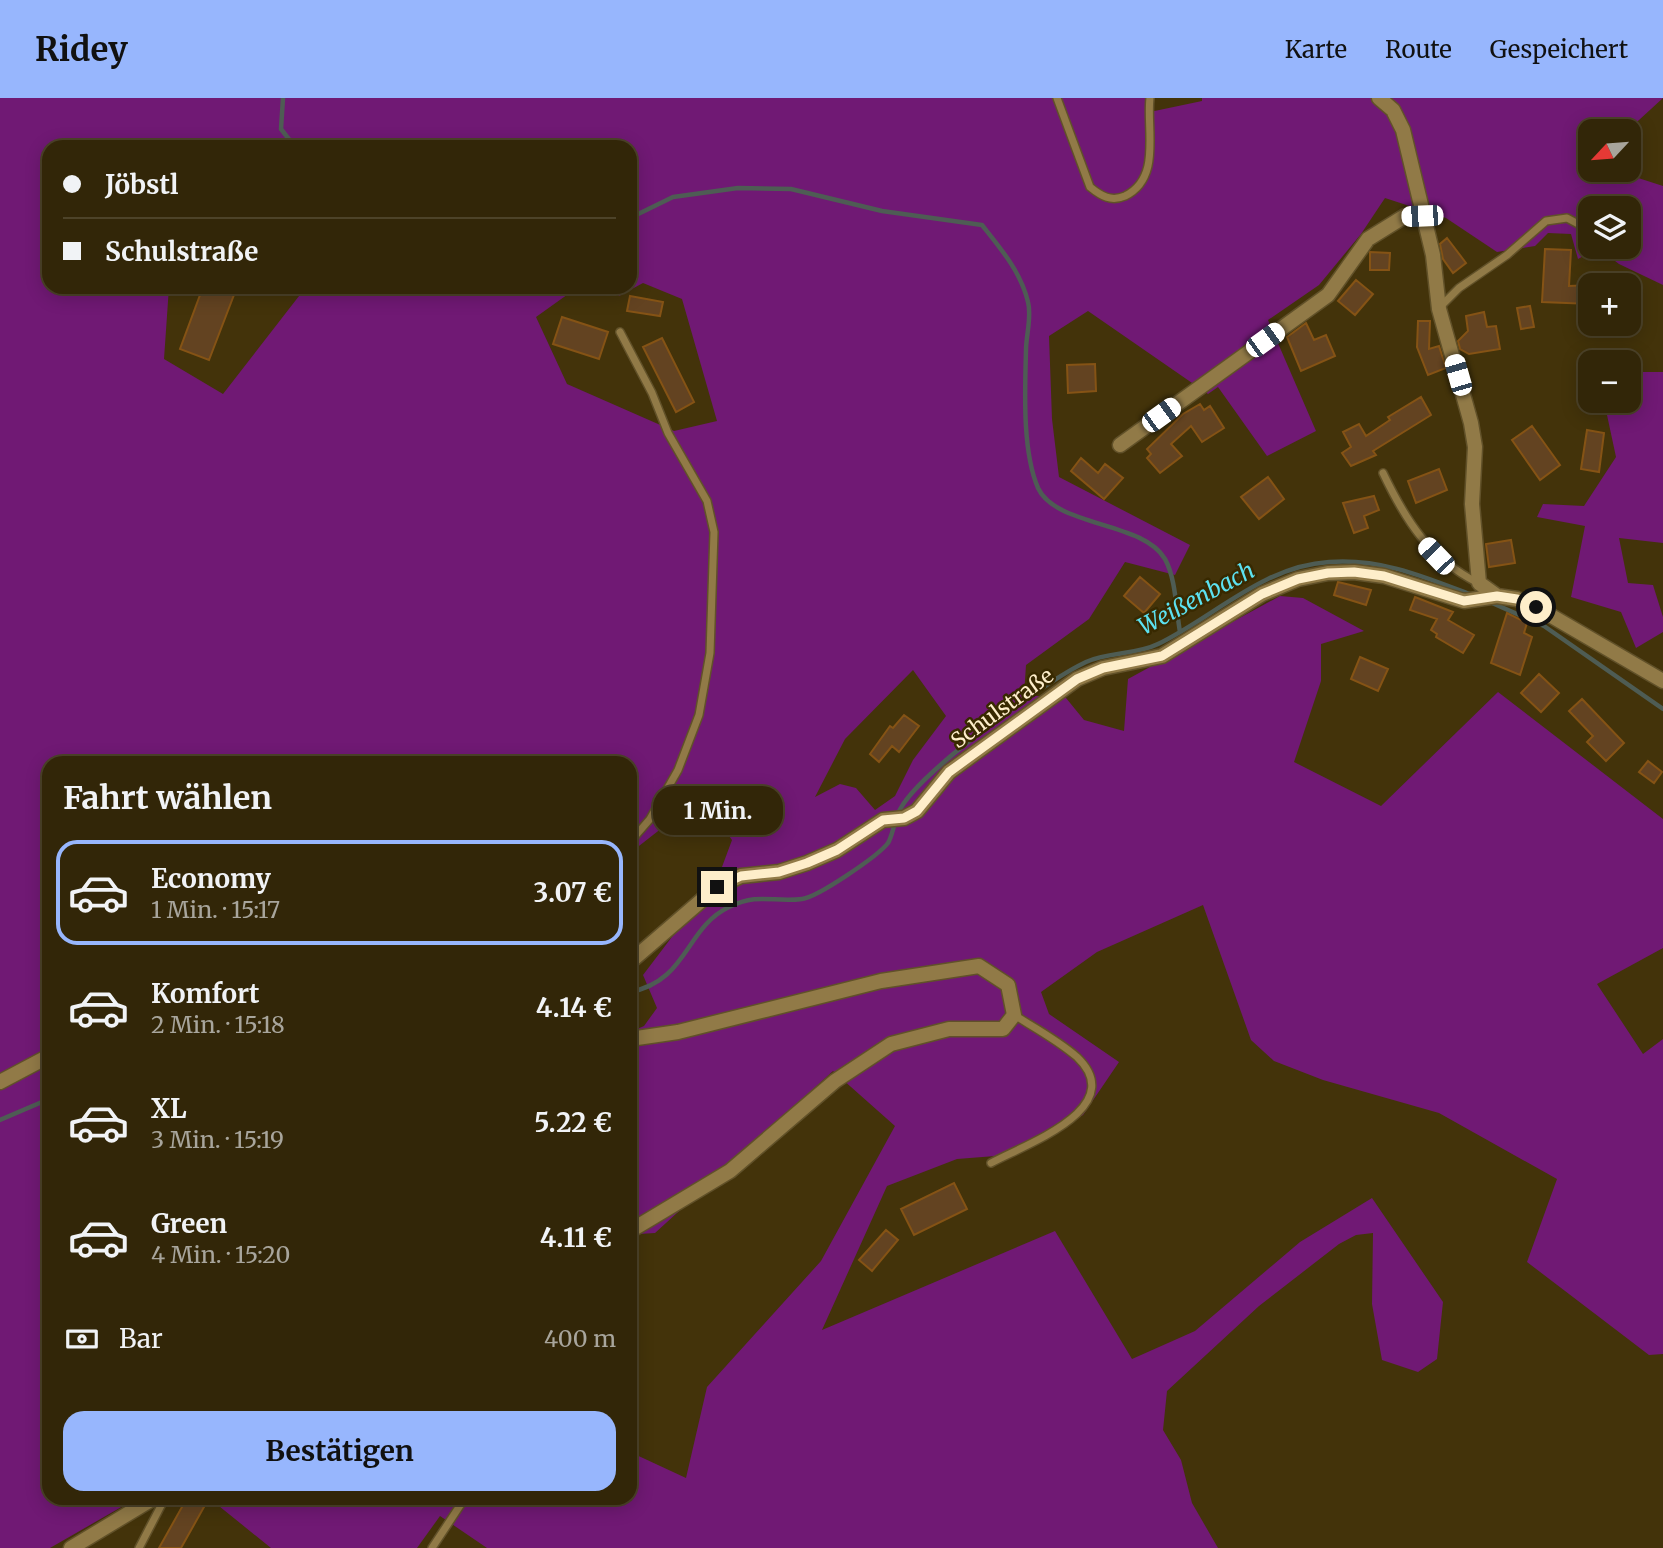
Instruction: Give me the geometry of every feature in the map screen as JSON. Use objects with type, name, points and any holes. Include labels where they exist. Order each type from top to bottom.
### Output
[{"type":"street","points":[[1379,98],[1393,110],[1404,130],[1433,255],[1439,309],[1475,447],[1472,504],[1479,583],[1487,598]]},
{"type":"street","points":[[1120,445],[1328,295],[1368,239],[1405,216],[1422,216]]},
{"type":"street","name":"Schulstraße","points":[[637,956],[717,887],[741,876],[779,872],[807,863],[837,850],[883,820],[904,818],[917,811],[949,772],[1077,679],[1103,668],[1162,656],[1262,594],[1298,579],[1328,573],[1354,572],[1384,576],[1464,601],[1487,598],[1517,599],[1536,607],[1663,681]]},
{"type":"street","points":[[637,1038],[678,1032],[881,981],[979,966],[1008,985],[1014,1015],[1003,1029],[949,1029],[891,1044],[835,1081],[730,1171],[637,1227]]},
{"type":"street","points":[[0,1082],[42,1060]]},
{"type":"street","points":[[71,1548],[142,1505]]},
{"type":"lane","points":[[1057,98],[1090,187],[1102,197],[1114,199],[1136,189],[1145,175],[1150,151],[1150,98]]},
{"type":"lane","points":[[1439,309],[1458,288],[1507,255],[1546,221],[1567,218],[1578,224]]},
{"type":"lane","points":[[620,332],[652,393],[668,432],[707,501],[714,533],[710,653],[699,715],[678,770],[649,819],[637,834]]},
{"type":"lane","points":[[1383,473],[1404,517],[1421,540],[1459,573],[1479,583]]},
{"type":"lane","points":[[990,1163],[1073,1118],[1084,1109],[1093,1088],[1090,1072],[1076,1056],[1014,1015]]},
{"type":"lane","points":[[139,1548],[161,1505]]},
{"type":"lane","points":[[432,1548],[460,1505]]},
{"type":"shaded area","points":[[0,98],[1146,98],[1145,113],[1202,101],[1202,98],[1663,98],[1640,119],[1578,119],[1578,182],[1642,182],[1642,179],[1663,186],[1663,285],[1612,259],[1641,259],[1641,196],[1578,196],[1578,259],[1571,234],[1548,233],[1535,246],[1497,252],[1446,218],[1385,198],[1361,234],[1319,285],[1268,320],[1316,431],[1267,456],[1218,387],[1208,394],[1088,311],[1049,336],[1052,419],[1059,477],[1190,545],[1175,575],[1125,562],[1089,619],[1026,665],[1024,695],[1066,698],[1084,720],[1124,731],[1128,679],[1280,596],[1303,598],[1364,631],[1321,644],[1321,681],[1294,762],[1381,806],[1498,692],[1663,819],[1663,948],[1597,984],[1643,1054],[1663,1039],[1663,1354],[1649,1355],[1527,1262],[1557,1179],[1439,1113],[1323,1080],[1274,1061],[1251,1040],[1203,905],[1097,952],[1041,992],[1049,1014],[1119,1062],[1083,1115],[1008,1155],[957,1159],[887,1186],[822,1330],[1055,1231],[1132,1359],[1195,1331],[1300,1242],[1372,1198],[1443,1302],[1437,1359],[1418,1372],[1382,1360],[1372,1304],[1373,1233],[1356,1235],[1339,1244],[1259,1306],[1167,1391],[1163,1430],[1181,1460],[1192,1503],[1218,1548],[487,1548],[440,1516],[417,1548],[271,1548],[218,1505],[637,1505],[637,1455],[686,1478],[707,1387],[821,1261],[895,1126],[833,1071],[655,1233],[639,1234],[637,1237],[637,1029],[644,1026],[657,1008],[643,975],[719,875],[732,840],[712,813],[685,810],[637,848],[637,756],[42,756],[42,1505],[125,1505],[50,1548],[0,1548]],"holes":[[[913,670],[946,716],[913,760],[895,796],[875,810],[856,788],[840,784],[815,797],[845,739]]]},
{"type":"shaded area","points":[[1641,372],[1663,372],[1663,543],[1619,538],[1628,583],[1653,585],[1663,617],[1663,632],[1636,648],[1621,612],[1571,597],[1585,526],[1537,517],[1543,504],[1584,506],[1616,457],[1607,415],[1641,413]]},
{"type":"building","points":[[1447,238],[1466,263],[1453,273],[1443,259],[1440,244]]},
{"type":"building","points":[[1545,249],[1571,250],[1569,286],[1578,286],[1578,303],[1542,302]]},
{"type":"building","points":[[1370,252],[1390,253],[1389,270],[1370,270]]},
{"type":"building","points":[[1356,280],[1373,294],[1355,315],[1338,301]]},
{"type":"building","points":[[200,294],[234,294],[209,360],[180,349]]},
{"type":"building","points":[[630,296],[663,302],[660,316],[627,311]]},
{"type":"building","points":[[1530,306],[1534,327],[1521,329],[1517,308]]},
{"type":"building","points":[[1484,312],[1487,327],[1496,326],[1500,349],[1469,354],[1460,349],[1458,341],[1468,331],[1466,316]]},
{"type":"building","points":[[562,317],[608,332],[599,359],[553,344]]},
{"type":"building","points":[[1418,321],[1430,321],[1429,349],[1439,346],[1446,368],[1428,375],[1417,347]]},
{"type":"building","points":[[1306,323],[1314,340],[1326,335],[1335,356],[1301,371],[1287,337]]},
{"type":"building","points":[[662,338],[694,402],[676,412],[643,347]]},
{"type":"building","points":[[1095,364],[1096,391],[1068,393],[1067,365]]},
{"type":"building","points":[[1421,397],[1431,415],[1373,451],[1376,455],[1351,466],[1342,453],[1351,447],[1343,432],[1359,424],[1366,436],[1390,420],[1388,417]]},
{"type":"building","points":[[1200,404],[1204,410],[1210,406],[1224,428],[1202,442],[1191,426],[1171,444],[1182,456],[1160,473],[1147,458],[1151,454],[1147,449],[1183,414]]},
{"type":"building","points":[[1532,426],[1560,465],[1540,480],[1512,440]]},
{"type":"building","points":[[1587,430],[1604,433],[1599,472],[1581,469]]},
{"type":"building","points":[[1081,458],[1098,473],[1105,464],[1123,478],[1104,499],[1071,471]]},
{"type":"building","points":[[1439,469],[1447,490],[1416,503],[1408,481]]},
{"type":"building","points":[[1268,477],[1284,499],[1259,519],[1241,497]]},
{"type":"building","points":[[1374,496],[1379,510],[1364,516],[1368,528],[1354,533],[1343,503]]},
{"type":"building","points":[[1511,540],[1515,563],[1489,567],[1486,544]]},
{"type":"building","points":[[1140,577],[1160,594],[1144,613],[1124,596]]},
{"type":"building","points":[[1338,582],[1371,590],[1366,605],[1334,595]]},
{"type":"building","points":[[1415,597],[1453,612],[1448,620],[1474,635],[1463,653],[1436,637],[1437,634],[1431,630],[1437,619],[1410,610]]},
{"type":"building","points":[[1507,613],[1527,623],[1524,633],[1532,637],[1520,675],[1491,663]]},
{"type":"building","points":[[1360,657],[1388,669],[1378,691],[1351,679]]},
{"type":"building","points":[[1539,674],[1559,693],[1541,712],[1521,693]]},
{"type":"building","points":[[1582,699],[1624,743],[1606,761],[1587,742],[1593,736],[1569,711]]},
{"type":"building","points":[[904,715],[919,726],[899,752],[892,746],[879,762],[870,754],[890,726],[893,728]]},
{"type":"building","points":[[1648,761],[1662,772],[1654,783],[1639,772]]},
{"type":"building","points":[[954,1183],[967,1209],[914,1235],[901,1209]]},
{"type":"building","points":[[886,1230],[898,1240],[872,1271],[859,1260]]},
{"type":"building","points":[[183,1505],[204,1507],[181,1548],[159,1548]]},
{"type":"waterway","points":[[283,98],[281,129],[290,140]]},
{"type":"waterway","points":[[637,215],[673,197],[738,188],[791,189],[882,211],[982,225],[1015,271],[1028,302],[1025,383],[1027,439],[1038,488],[1048,501],[1062,510],[1138,537],[1154,547],[1169,567],[1180,632]]},
{"type":"waterway","name":"Weißenbach","points":[[898,814],[927,777],[953,754],[1013,708],[1067,672],[1095,659],[1158,644],[1240,594],[1282,573],[1329,562],[1367,563],[1402,570],[1472,595]]},
{"type":"waterway","name":"Weißenbach","points":[[1490,602],[1544,626],[1663,709]]},
{"type":"waterway","name":"Weißenbach","points":[[637,990],[664,977],[714,916],[749,900],[792,900],[810,897],[873,857],[889,841],[895,823]]},
{"type":"waterway","name":"Weißenbach","points":[[0,1120],[42,1102]]},
{"type":"route","points":[[717,887],[741,876],[779,872],[807,863],[837,850],[883,820],[904,818],[917,811],[949,772],[1077,679],[1103,668],[1144,662],[1162,656],[1262,594],[1298,579],[1328,573],[1354,572],[1384,576],[1464,601],[1497,596],[1517,599],[1536,607]]}]
